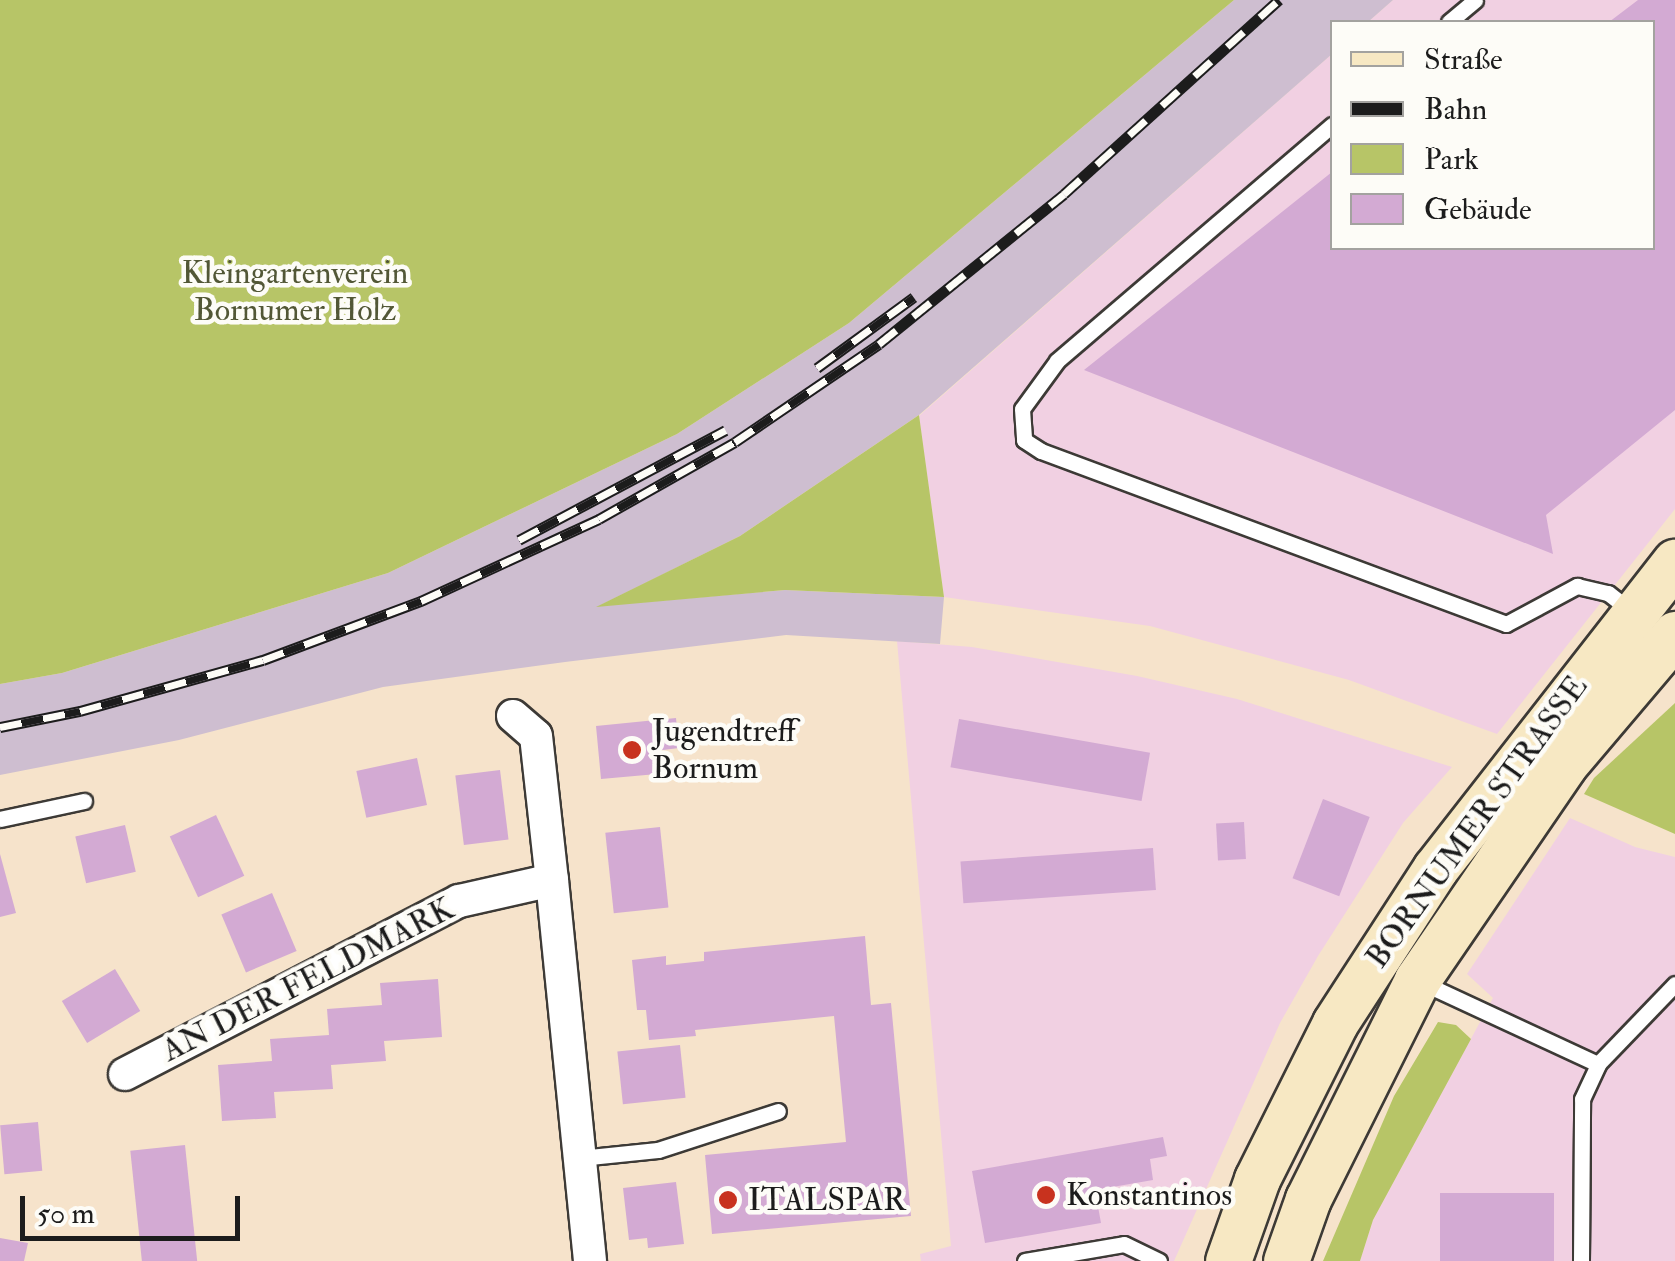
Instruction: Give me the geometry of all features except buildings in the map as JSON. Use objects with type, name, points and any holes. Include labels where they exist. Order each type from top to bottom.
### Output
[{"type":"main road","name":"BORNUMER STRASSE","points":[[1228,1261],[1257,1179],[1335,1023],[1435,868],[1675,562]]},
{"type":"main road","name":"BORNUMER STRASSE","points":[[1286,1261],[1308,1198],[1418,980],[1564,764],[1675,634]]},
{"type":"street","points":[[513,716],[536,736],[590,1261]]},
{"type":"street","name":"AN DER FELDMARK","points":[[125,1074],[459,901],[552,880]]},
{"type":"lane","points":[[1452,20],[1475,0]]},
{"type":"lane","points":[[1330,127],[1057,361],[1022,409],[1024,440],[1041,451],[1506,624],[1577,586],[1608,593],[1632,612]]},
{"type":"lane","points":[[0,819],[84,801]]},
{"type":"lane","points":[[1418,980],[1598,1064]]},
{"type":"lane","points":[[1581,1261],[1582,1099],[1598,1064],[1675,984]]},
{"type":"lane","points":[[580,1158],[658,1150],[778,1111]]},
{"type":"lane","points":[[1024,1261],[1124,1244],[1159,1261]]},
{"type":"shaded area","points":[[1234,0],[1393,0],[1370,20],[1330,20],[1330,56],[919,415],[740,536],[599,606],[785,590],[944,597],[940,644],[786,635],[383,687],[179,740],[0,775],[0,684],[62,673],[388,573],[677,434],[849,323]]},
{"type":"shaded area","points":[[1393,0],[1675,0],[1675,509],[1497,734],[1349,680],[1150,626],[944,597],[919,416],[1330,56],[1330,250],[1655,250],[1655,20],[1370,20]]},
{"type":"shaded area","points":[[897,641],[972,647],[1137,676],[1237,699],[1452,767],[1403,823],[1280,1023],[1174,1261],[921,1261],[920,1254],[951,1246]]},
{"type":"shaded area","points":[[1570,818],[1635,847],[1675,857],[1675,1261],[1360,1261],[1373,1220],[1493,998],[1467,974]]},
{"type":"green space","name":"Kleingartenverein Bornumer Holz","points":[[0,0],[1234,0],[849,323],[677,434],[388,573],[62,673],[0,684]]},
{"type":"green space","points":[[919,415],[944,597],[785,590],[596,607],[740,536]]},
{"type":"green space","points":[[1675,703],[1675,834],[1584,794],[1594,778]]},
{"type":"green space","points":[[1438,1022],[1456,1025],[1471,1039],[1373,1220],[1360,1261],[1323,1261],[1394,1096]]},
{"type":"railway","points":[[0,727],[80,711],[263,660],[421,601],[599,519],[735,442],[879,344],[1064,194],[1279,0]]},
{"type":"railway","points":[[817,368],[914,297]]},
{"type":"railway","points":[[519,540],[726,430]]},
{"type":"place","name":"Jugendtreff Bornum","points":[[632,750]]},
{"type":"place","name":"Konstantinos","points":[[1046,1195]]},
{"type":"place","name":"ITALSPAR","points":[[728,1200]]}]
